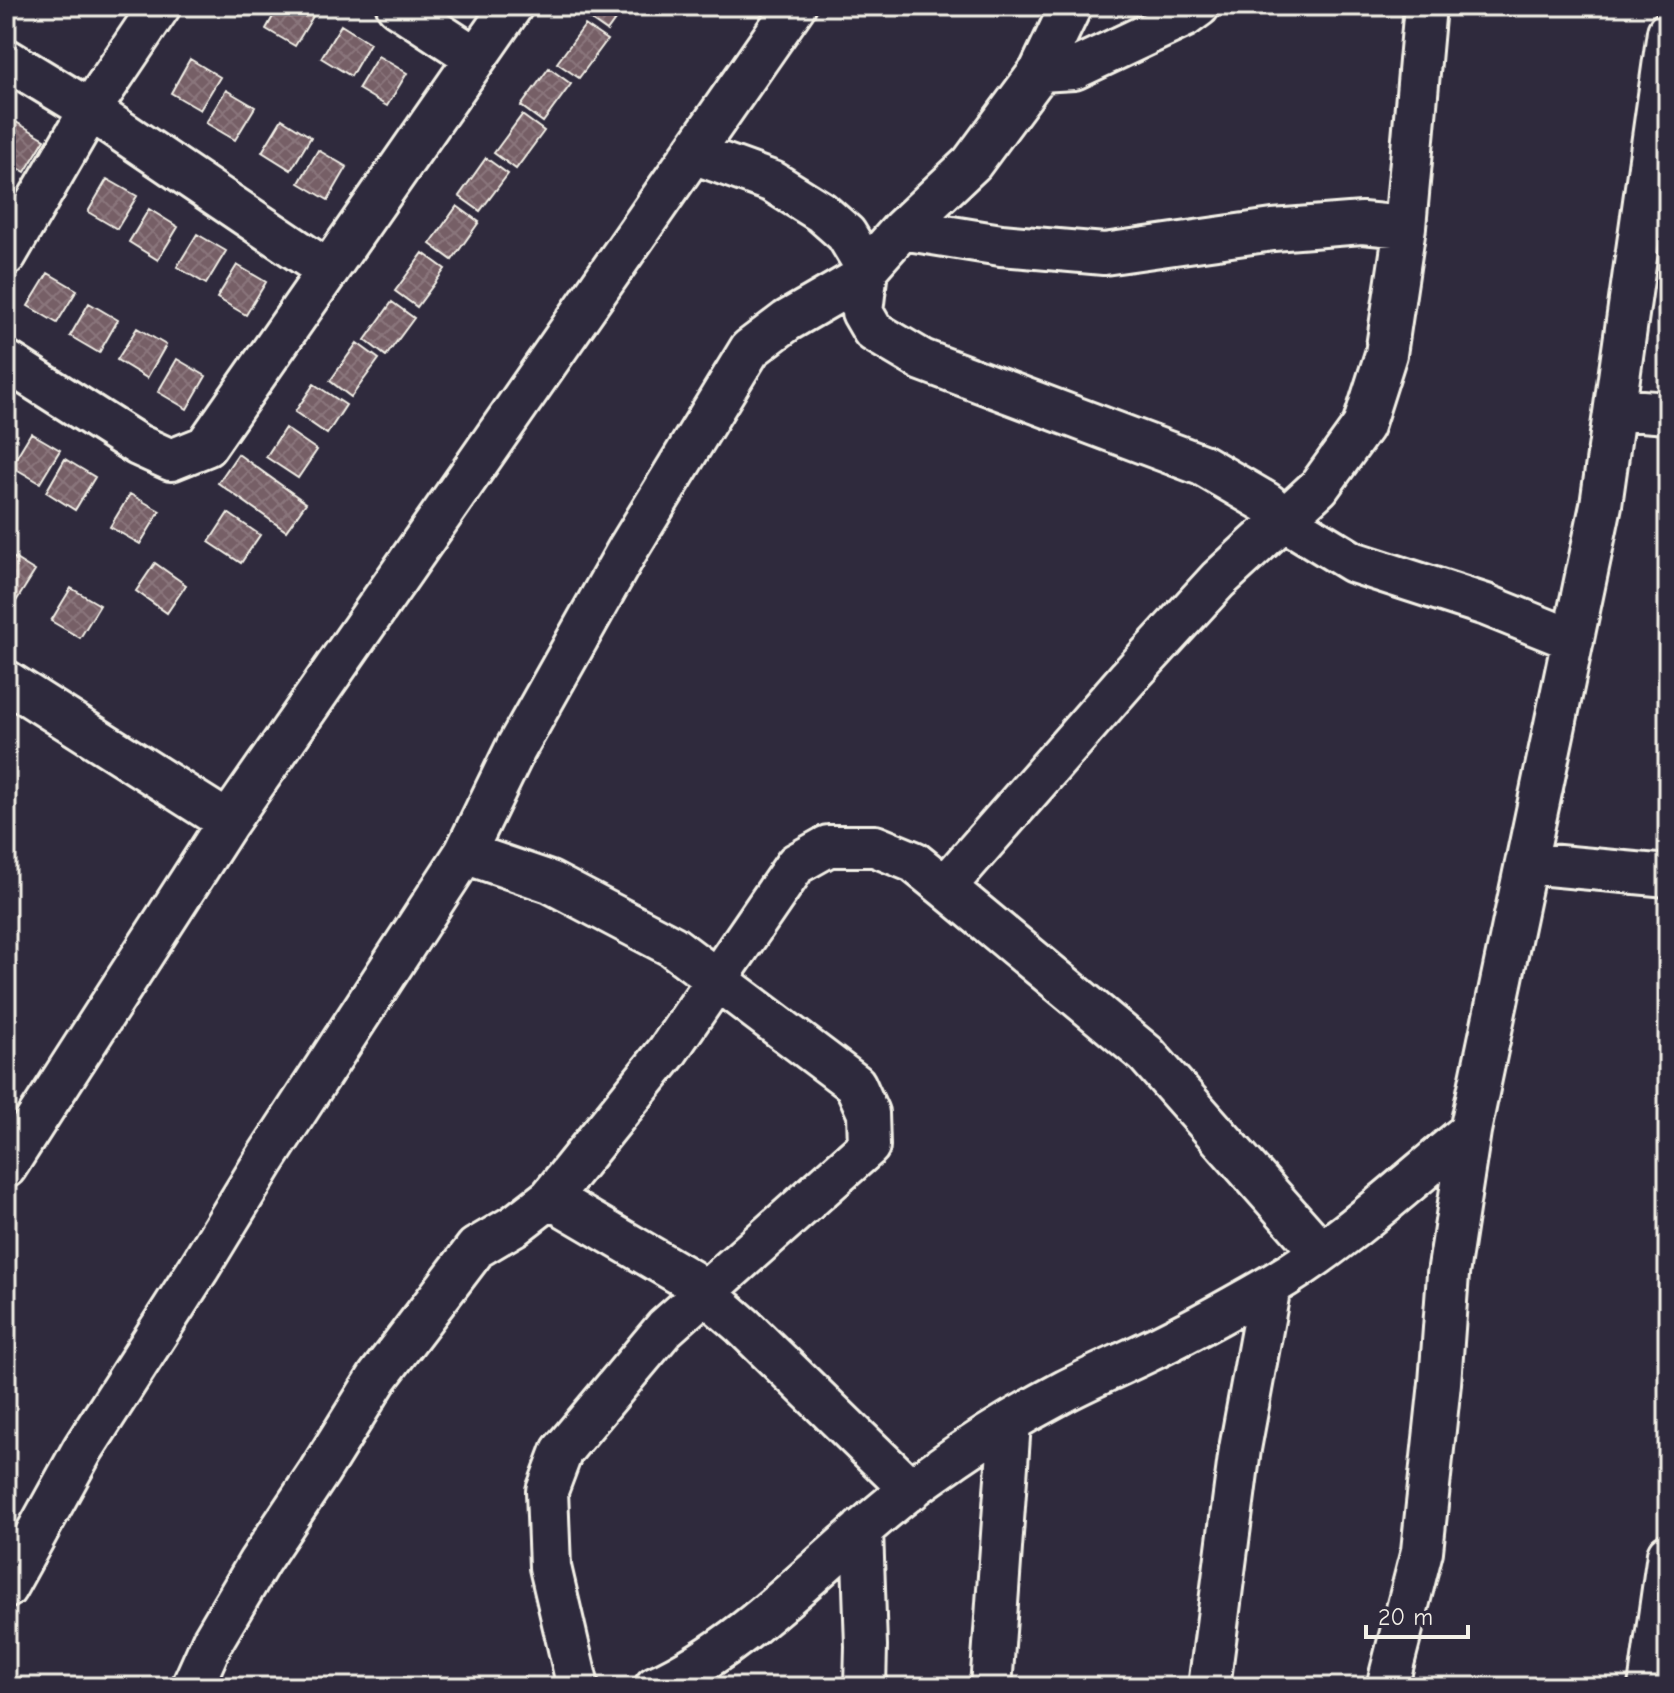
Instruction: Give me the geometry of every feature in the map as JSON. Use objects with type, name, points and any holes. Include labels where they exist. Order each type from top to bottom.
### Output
[{"type":"street","points":[[6,255],[90,110],[160,6]]},
{"type":"street","points":[[397,6],[475,57]]},
{"type":"street","points":[[6,361],[138,445],[171,460],[206,446],[512,6]]},
{"type":"street","points":[[6,1167],[228,822],[795,6]]},
{"type":"street","points":[[6,1588],[83,1449],[263,1163],[465,853],[515,750],[613,576],[750,349],[787,321],[856,281],[902,229],[972,163],[1040,71],[1071,6]]},
{"type":"street","points":[[1040,71],[1074,69],[1184,17],[1199,6]]},
{"type":"street","points":[[945,887],[1218,580],[1319,487],[1363,426],[1386,354],[1405,227],[1425,6]]},
{"type":"street","points":[[1387,1687],[1422,1551],[1448,1274],[1470,1131],[1601,505],[1668,32]]},
{"type":"street","points":[[6,59],[90,110],[327,270]]},
{"type":"street","points":[[693,153],[773,182],[821,212],[846,234],[867,269],[862,312],[873,331],[922,360],[1202,465],[1267,503],[1284,520],[1353,562],[1486,605],[1573,640]]},
{"type":"street","points":[[902,229],[1001,245],[1104,254],[1273,230],[1362,223],[1405,227]]},
{"type":"street","points":[[1615,409],[1668,413]]},
{"type":"street","points":[[6,681],[228,822]]},
{"type":"street","points":[[192,1687],[213,1640],[259,1562],[378,1377],[476,1248],[515,1225],[550,1198],[667,1052],[796,864],[828,846],[875,846],[914,862],[945,887],[1146,1054],[1321,1252]]},
{"type":"street","points":[[465,853],[550,882],[672,946],[855,1084],[868,1113],[869,1146],[665,1328],[562,1451],[547,1491],[550,1567],[578,1687]]},
{"type":"street","points":[[1526,863],[1668,876]]},
{"type":"street","points":[[669,1684],[738,1638],[862,1529],[935,1470],[1066,1390],[1151,1350],[1270,1286],[1354,1227],[1470,1131]]},
{"type":"street","points":[[550,1198],[690,1280],[743,1326],[911,1490]]},
{"type":"street","points":[[1209,1687],[1240,1449],[1270,1286]]},
{"type":"street","points":[[991,1687],[1010,1423]]},
{"type":"street","points":[[862,1529],[865,1687]]},
{"type":"street","points":[[1649,1687],[1668,1554]]},
{"type":"building","points":[[243,6],[266,6],[260,16]]},
{"type":"building","points":[[279,6],[302,6],[315,13],[295,46],[266,29]]},
{"type":"building","points":[[591,6],[625,6],[607,31],[584,15]]},
{"type":"building","points":[[341,25],[370,43],[351,76],[321,58]]},
{"type":"building","points":[[585,25],[607,40],[579,78],[557,63]]},
{"type":"building","points":[[378,56],[407,73],[387,106],[358,89]]},
{"type":"building","points":[[190,59],[220,77],[200,110],[171,93]]},
{"type":"building","points":[[549,68],[571,84],[543,122],[521,106]]},
{"type":"building","points":[[226,90],[255,107],[235,140],[206,123]]},
{"type":"building","points":[[522,115],[544,131],[516,169],[494,153]]},
{"type":"building","points":[[282,119],[311,137],[291,170],[262,152]]},
{"type":"building","points":[[16,122],[45,139],[25,172],[6,161],[6,138]]},
{"type":"building","points":[[318,150],[347,167],[328,200],[299,183]]},
{"type":"building","points":[[486,158],[508,174],[480,211],[459,196]]},
{"type":"building","points":[[107,179],[137,196],[117,229],[88,212]]},
{"type":"building","points":[[457,206],[479,222],[452,260],[430,244]]},
{"type":"building","points":[[149,209],[178,227],[158,260],[129,242]]},
{"type":"building","points":[[197,234],[226,251],[206,284],[177,267]]},
{"type":"building","points":[[423,253],[445,269],[417,307],[395,291]]},
{"type":"building","points":[[237,265],[266,282],[246,315],[217,298]]},
{"type":"building","points":[[48,273],[77,290],[57,323],[28,306]]},
{"type":"building","points":[[392,302],[414,318],[386,356],[365,340]]},
{"type":"building","points":[[89,303],[118,320],[99,353],[70,336]]},
{"type":"building","points":[[137,328],[166,345],[147,378],[117,360]]},
{"type":"building","points":[[357,343],[379,359],[351,397],[330,381]]},
{"type":"building","points":[[177,359],[206,376],[187,409],[158,392]]},
{"type":"building","points":[[314,384],[346,405],[327,434],[295,412]]},
{"type":"building","points":[[285,428],[317,450],[298,478],[266,457]]},
{"type":"building","points":[[31,433],[60,450],[40,483],[11,466]]},
{"type":"building","points":[[238,454],[306,503],[286,531],[218,483]]},
{"type":"building","points":[[65,459],[95,477],[75,510],[46,492]]},
{"type":"building","points":[[130,494],[160,511],[140,544],[110,527]]},
{"type":"building","points":[[228,513],[260,535],[241,563],[209,542]]},
{"type":"building","points":[[6,553],[35,571],[15,603],[6,598]]},
{"type":"building","points":[[155,563],[186,585],[167,613],[136,591]]},
{"type":"building","points":[[71,588],[100,605],[80,638],[51,621]]}]
